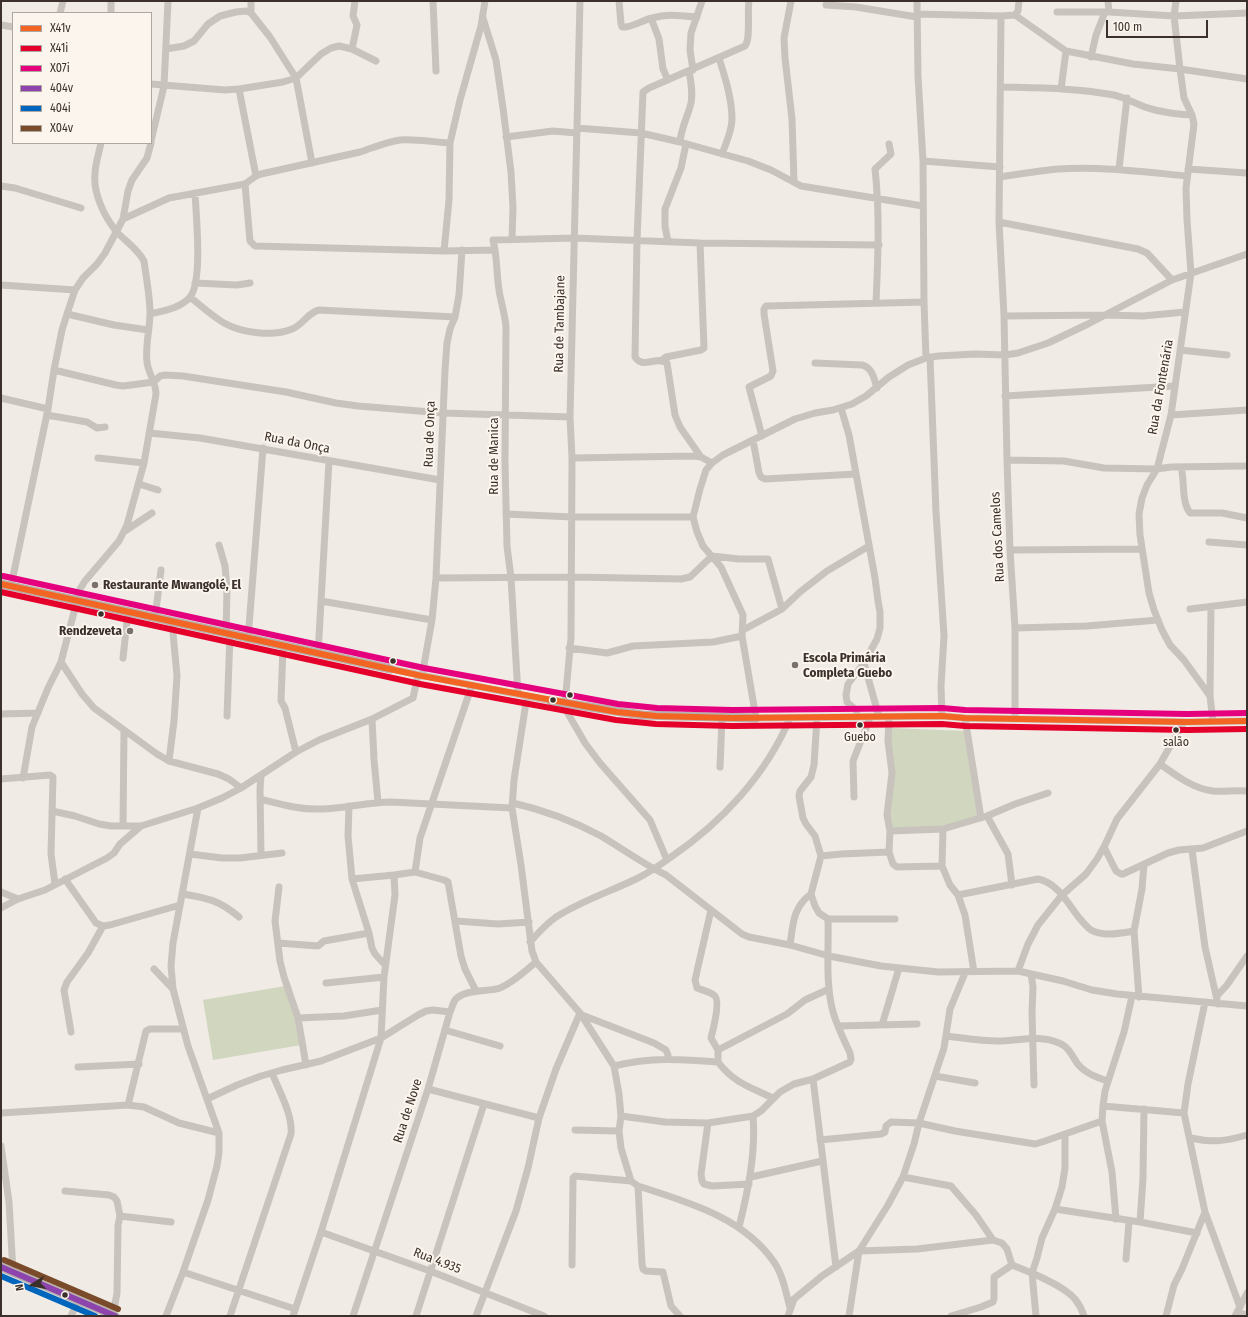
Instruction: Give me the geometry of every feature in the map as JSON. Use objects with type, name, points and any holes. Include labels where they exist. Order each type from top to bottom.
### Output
[{"type":"main road","points":[[1,584],[391,669]]},
{"type":"main road","points":[[551,701],[642,715],[756,718]]},
{"type":"main road","points":[[1,1267],[114,1316]]},
{"type":"street","points":[[58,12],[62,1]]},
{"type":"street","points":[[111,1],[111,12]]},
{"type":"street","points":[[152,138],[164,86],[168,1]]},
{"type":"street","points":[[251,1],[251,13]]},
{"type":"street","points":[[352,49],[357,25],[353,16],[355,1]]},
{"type":"street","points":[[433,1],[436,71]]},
{"type":"street","points":[[444,251],[449,200],[450,143],[483,16],[485,1]]},
{"type":"street","name":"Rua de Tambajane","points":[[564,702],[571,638],[572,458],[570,417],[580,1]]},
{"type":"street","points":[[618,1],[622,27],[628,27],[651,18],[674,14],[697,17]]},
{"type":"street","points":[[668,242],[665,226],[666,209],[681,168],[683,125],[691,103],[692,91],[690,50],[691,33],[702,1]]},
{"type":"street","points":[[700,243],[704,348],[701,350],[666,357],[662,360],[641,364],[635,357],[637,241],[643,92],[745,46],[747,44],[749,1]]},
{"type":"street","points":[[791,1],[784,38],[792,119],[794,182]]},
{"type":"street","points":[[917,1],[918,76],[923,161],[924,302],[944,636],[941,686],[942,716]]},
{"type":"street","points":[[1015,15],[1018,11],[1019,1]]},
{"type":"street","points":[[1091,57],[1096,35],[1107,12],[1108,1]]},
{"type":"street","points":[[1001,87],[1061,89],[1109,94],[1127,98],[1141,105],[1158,110],[1192,115],[1184,98],[1174,16],[1176,1]]},
{"type":"street","points":[[826,5],[856,7],[917,16],[1015,15],[1066,51],[1133,64],[1247,79]]},
{"type":"street","points":[[166,49],[184,46],[194,41],[208,24],[220,16],[246,11],[251,13],[270,37],[296,78],[312,163]]},
{"type":"street","points":[[1057,12],[1107,12],[1174,16],[1247,13]]},
{"type":"street","points":[[483,16],[496,60],[511,172],[513,200],[512,239]]},
{"type":"street","name":"Rua dos Camelos","points":[[1001,16],[999,222],[1004,316],[1010,550],[1015,628],[1015,718]]},
{"type":"street","points":[[651,18],[659,39],[663,69],[668,80]]},
{"type":"street","points":[[1,25],[12,28]]},
{"type":"street","points":[[152,84],[218,90],[239,89],[296,78],[321,54],[331,48],[339,46],[352,49],[376,61]]},
{"type":"street","points":[[1061,89],[1066,51]]},
{"type":"street","points":[[719,58],[725,78],[732,120],[729,137],[722,154]]},
{"type":"street","points":[[239,89],[256,176]]},
{"type":"street","points":[[1120,169],[1127,98]]},
{"type":"street","name":"Rua da Fontenária","points":[[1192,115],[1194,124],[1188,173],[1186,220],[1191,273],[1171,415],[1157,469],[1147,485],[1142,498],[1139,514],[1140,535],[1149,593],[1158,620],[1170,645],[1184,660],[1210,696],[1213,722]]},
{"type":"street","points":[[506,137],[553,131],[577,130],[641,133],[683,143],[748,162],[771,170],[801,186],[812,189],[923,206]]},
{"type":"street","points":[[123,219],[169,198],[245,184],[256,176],[360,152],[375,148],[385,143],[400,140],[450,143]]},
{"type":"street","points":[[23,778],[32,727],[48,688],[61,662],[80,589],[119,541],[128,525],[144,463],[156,394],[154,382],[149,373],[147,362],[150,314],[144,261],[139,253],[116,231],[98,198],[95,187],[95,173],[101,144]]},
{"type":"street","points":[[11,586],[48,412],[62,330],[67,314],[75,290],[83,278],[98,264],[123,219],[128,191],[132,180],[146,158],[150,144]]},
{"type":"street","points":[[876,303],[879,245],[879,199],[875,169],[891,154],[889,144]]},
{"type":"street","points":[[923,161],[1000,168]]},
{"type":"street","points":[[1000,177],[1059,169],[1120,169],[1188,173],[1247,173]]},
{"type":"street","points":[[245,184],[250,241],[255,246],[444,251],[495,250],[493,240],[574,238],[700,243],[879,245]]},
{"type":"street","points":[[1,186],[15,188],[81,208]]},
{"type":"street","points":[[150,314],[179,305],[190,297],[195,283],[198,234],[195,193]]},
{"type":"street","points":[[999,222],[1138,249],[1147,253],[1172,280]]},
{"type":"street","name":"Rua de Onça","points":[[372,719],[413,698],[420,675],[432,620],[436,578],[447,343],[450,329],[455,317],[459,295],[462,250]]},
{"type":"street","name":"Rua de Manica","points":[[495,250],[500,291],[506,320],[505,462],[507,546],[511,578],[518,694]]},
{"type":"street","points":[[1247,254],[1172,280],[1107,315],[1048,343],[1018,353],[1005,355],[976,354],[928,358],[908,364],[866,396],[852,404],[805,416],[753,440],[712,462],[706,470],[693,517],[702,546],[721,567],[743,615],[742,632],[756,718],[889,718],[942,716],[965,718],[1184,722],[1247,721]]},
{"type":"street","points":[[195,283],[237,285],[250,283]]},
{"type":"street","points":[[1,285],[75,290]]},
{"type":"street","points":[[190,297],[225,324],[246,331],[267,334],[293,329],[311,313],[319,310],[455,317]]},
{"type":"street","points":[[762,436],[749,387],[770,376],[773,371],[764,309],[766,306],[924,302]]},
{"type":"street","points":[[1004,316],[1143,316],[1185,312]]},
{"type":"street","points":[[67,314],[114,326],[148,330]]},
{"type":"street","points":[[1180,350],[1227,355]]},
{"type":"street","points":[[662,360],[667,364],[675,415],[680,427],[701,457]]},
{"type":"street","points":[[815,363],[866,366],[871,370],[877,388]]},
{"type":"street","points":[[54,370],[123,386],[154,382],[160,376],[165,375],[182,376],[286,392],[343,404],[443,412],[570,417]]},
{"type":"street","points":[[1005,396],[1175,386]]},
{"type":"street","points":[[1,398],[87,422],[97,428],[105,427]]},
{"type":"street","points":[[841,408],[849,435],[880,612],[880,628],[877,639],[864,664],[848,684],[846,695],[847,702],[856,711]]},
{"type":"street","points":[[1171,415],[1247,410]]},
{"type":"street","name":"Rua da Onça","points":[[149,433],[200,438],[263,448],[440,480]]},
{"type":"street","points":[[753,440],[759,473],[761,477],[766,479],[856,474]]},
{"type":"street","points":[[248,639],[263,448]]},
{"type":"street","points":[[572,458],[682,456],[701,457],[712,462]]},
{"type":"street","points":[[98,458],[144,463]]},
{"type":"street","points":[[1007,460],[1064,461],[1104,468],[1157,469],[1172,467],[1244,466]]},
{"type":"street","points":[[318,654],[329,461]]},
{"type":"street","points":[[1181,467],[1184,492],[1190,513],[1222,513],[1247,518]]},
{"type":"street","points":[[139,484],[158,490]]},
{"type":"street","points":[[124,531],[152,513]]},
{"type":"street","points":[[506,514],[572,517],[693,517]]},
{"type":"street","points":[[1209,542],[1247,545]]},
{"type":"street","points":[[219,545],[225,566],[228,588],[227,716]]},
{"type":"street","points":[[569,648],[607,653],[633,646],[713,642],[742,632],[782,609],[800,592],[827,571],[869,546]]},
{"type":"street","points":[[1010,550],[1142,548]]},
{"type":"street","points":[[436,578],[572,577],[681,579],[690,577],[712,556]]},
{"type":"street","points":[[712,556],[739,559],[768,559],[782,609]]},
{"type":"street","points":[[155,618],[161,570]]},
{"type":"street","points":[[321,601],[432,620]]},
{"type":"street","points":[[1190,609],[1247,602]]},
{"type":"street","points":[[1210,696],[1211,607]]},
{"type":"street","points":[[123,658],[128,612]]},
{"type":"street","points":[[1015,628],[1088,626],[1158,620]]},
{"type":"street","points":[[170,761],[177,676],[172,622]]},
{"type":"street","points":[[282,646],[281,701],[285,708],[296,752]]},
{"type":"street","points":[[61,662],[82,694],[94,708],[124,731],[157,754],[170,761],[218,774],[229,779],[241,788]]},
{"type":"street","points":[[864,664],[879,717]]},
{"type":"street","points":[[391,669],[551,701]]},
{"type":"street","points":[[415,872],[420,838],[430,805],[435,796],[472,685]]},
{"type":"street","points":[[527,696],[514,780],[512,805],[530,942],[536,962],[581,1014],[614,1066],[620,1094],[621,1116],[619,1132],[621,1148],[631,1181]]},
{"type":"street","points":[[564,702],[563,705],[600,763],[650,820],[667,860]]},
{"type":"street","points":[[1,714],[38,713]]},
{"type":"street","points":[[720,767],[722,718]]},
{"type":"street","points":[[530,942],[541,929],[556,917],[654,869],[698,838],[742,794],[763,767],[782,737],[790,718]]},
{"type":"street","points":[[817,718],[814,765],[811,777],[800,792],[799,796],[803,818],[815,836],[821,856],[811,894],[815,906],[819,912],[828,919],[895,919]]},
{"type":"street","points":[[854,797],[853,761],[870,718]]},
{"type":"street","points":[[889,718],[888,741],[892,773],[887,815],[890,831],[889,852],[893,864],[897,867],[942,866]]},
{"type":"street","points":[[965,718],[984,817],[1008,854],[1012,885]]},
{"type":"street","points":[[52,811],[75,816],[99,824],[141,826],[198,808],[222,798],[241,788],[296,752],[319,740],[372,719],[378,802]]},
{"type":"street","points":[[1018,971],[1028,944],[1038,925],[1062,895],[1086,874],[1104,847],[1117,819],[1160,764],[1184,722]]},
{"type":"street","points":[[123,826],[124,731]]},
{"type":"street","points":[[1160,764],[1201,788],[1212,791],[1247,791]]},
{"type":"street","points":[[261,775],[261,855]]},
{"type":"street","points":[[1,779],[53,777],[51,854],[55,884]]},
{"type":"street","points":[[890,831],[943,829],[984,817],[1015,804],[1048,793]]},
{"type":"street","points":[[260,799],[298,808],[310,809],[336,808],[378,802],[430,805],[512,805],[545,811],[602,837],[666,875],[742,934],[748,937],[790,945],[829,956],[858,962],[899,968],[938,972],[1018,971],[1063,981],[1092,990],[1136,996],[1247,1006]]},
{"type":"street","points":[[349,806],[348,836],[352,879],[375,954],[385,965]]},
{"type":"street","points":[[166,1316],[208,1200],[219,1153],[219,1133],[183,1029],[173,989],[171,966],[173,943],[198,808]]},
{"type":"street","points":[[1,908],[18,899],[45,890],[107,858],[114,853],[120,844],[141,826]]},
{"type":"street","points":[[943,829],[942,866],[950,885],[958,895],[965,915],[974,972]]},
{"type":"street","points":[[1104,847],[1116,871],[1120,874],[1168,853],[1179,850],[1192,850],[1216,843],[1247,831]]},
{"type":"street","points":[[1192,850],[1203,940],[1218,1004]]},
{"type":"street","points":[[821,856],[889,852]]},
{"type":"street","points":[[190,854],[222,858],[240,858],[282,853]]},
{"type":"street","points":[[1116,1219],[1112,1172],[1102,1121],[1103,1106],[1108,1081],[1136,996],[1134,932],[1142,889],[1144,864]]},
{"type":"street","points":[[352,879],[415,872],[448,882],[461,956],[465,969],[476,991]]},
{"type":"street","points":[[183,1272],[240,1291],[294,1312],[321,1232],[380,1038],[385,965],[396,895],[394,875]]},
{"type":"street","points":[[65,879],[96,923],[103,926],[110,926],[180,905]]},
{"type":"street","points":[[958,895],[1038,879],[1045,880],[1062,895],[1071,908],[1091,930],[1111,934],[1134,932]]},
{"type":"street","points":[[278,887],[275,921],[278,943],[284,977],[298,1018],[306,1065]]},
{"type":"street","points":[[1,892],[18,899]]},
{"type":"street","points":[[182,894],[216,902],[228,907],[239,916]]},
{"type":"street","points":[[790,945],[796,911],[804,899],[811,894]]},
{"type":"street","points":[[711,910],[695,980],[697,988],[715,996],[717,999],[711,1038],[718,1050],[718,1062],[732,1077],[744,1085],[773,1098]]},
{"type":"street","points":[[621,1116],[665,1122],[708,1123],[753,1116],[761,1111],[780,1092],[794,1084],[813,1079],[846,1064],[851,1059],[850,1053],[834,1014],[829,989],[828,919]]},
{"type":"street","points":[[456,921],[498,924],[528,922]]},
{"type":"street","points":[[71,1032],[64,990],[67,982],[88,953],[103,926]]},
{"type":"street","points":[[278,943],[318,946],[324,941],[369,933]]},
{"type":"street","points":[[1217,996],[1227,985],[1247,956]]},
{"type":"street","name":"Rua de Nove","points":[[353,1316],[428,1089],[455,999],[476,991],[495,989],[507,984],[536,962]]},
{"type":"street","points":[[882,1025],[899,968]]},
{"type":"street","points":[[154,970],[173,989]]},
{"type":"street","points":[[788,1316],[794,1299],[818,1279],[859,1251],[888,1205],[903,1177],[935,1076],[946,1036],[950,1008],[964,972]]},
{"type":"street","points":[[1031,974],[1033,987],[1032,1013],[1034,1085]]},
{"type":"street","points":[[326,983],[384,976]]},
{"type":"street","points":[[718,1050],[787,1014],[805,1000],[829,989]]},
{"type":"street","points":[[1205,1002],[1188,1084],[1184,1113],[1191,1138],[1205,1212],[1237,1311]]},
{"type":"street","points":[[298,1018],[344,1016],[382,1010]]},
{"type":"street","points":[[207,1099],[237,1085],[272,1073],[321,1061],[380,1038],[426,1011],[433,1010],[450,1012]]},
{"type":"street","points":[[581,1014],[654,1043],[668,1052],[668,1059]]},
{"type":"street","points":[[476,1316],[516,1211],[528,1168],[539,1118],[556,1069],[581,1014]]},
{"type":"street","points":[[838,1026],[917,1024]]},
{"type":"street","points":[[128,1105],[146,1031],[183,1029]]},
{"type":"street","points":[[445,1030],[500,1046]]},
{"type":"street","points":[[946,1036],[998,1041],[1046,1038],[1064,1045],[1072,1053],[1075,1061],[1089,1074],[1108,1081]]},
{"type":"street","points":[[614,1066],[640,1060],[668,1059],[718,1062]]},
{"type":"street","points":[[78,1067],[138,1064]]},
{"type":"street","points":[[230,1316],[240,1291],[291,1134],[290,1118],[272,1073]]},
{"type":"street","points":[[935,1076],[975,1083]]},
{"type":"street","points":[[813,1079],[836,1267]]},
{"type":"street","points":[[428,1089],[539,1118]]},
{"type":"street","points":[[416,1316],[484,1104]]},
{"type":"street","points":[[1,1113],[128,1105],[144,1107],[179,1123],[219,1133]]},
{"type":"street","points":[[1103,1106],[1184,1113]]},
{"type":"street","points":[[1140,1222],[1144,1110]]},
{"type":"street","points":[[739,1227],[750,1180],[754,1128],[753,1116]]},
{"type":"street","points":[[820,1140],[882,1134],[885,1132],[886,1126],[893,1122],[919,1123],[955,1131],[1035,1144],[1045,1142],[1102,1121]]},
{"type":"street","points":[[708,1123],[702,1174],[702,1181],[704,1184],[712,1186],[750,1180],[822,1161]]},
{"type":"street","points":[[575,1130],[619,1132]]},
{"type":"street","points":[[1036,1316],[1032,1273],[1038,1258],[1042,1238],[1056,1209],[1062,1187],[1065,1168],[1065,1134]]},
{"type":"street","points":[[1191,1138],[1213,1142],[1247,1135]]},
{"type":"street","points":[[1,1146],[9,1202],[13,1272]]},
{"type":"street","points":[[572,1265],[573,1178],[575,1176],[631,1181],[638,1186],[714,1213],[739,1227],[765,1250],[775,1263],[790,1308]]},
{"type":"street","points":[[903,1177],[951,1186],[976,1215],[993,1240]]},
{"type":"street","points":[[638,1186],[643,1269],[646,1271],[663,1272],[670,1306],[680,1316]]},
{"type":"street","points":[[65,1191],[109,1195],[114,1197],[117,1201],[120,1216],[118,1231],[118,1293],[114,1316]]},
{"type":"street","points":[[1056,1209],[1129,1222],[1140,1222],[1197,1233]]},
{"type":"street","points":[[1166,1316],[1174,1285],[1182,1270],[1205,1212]]},
{"type":"street","points":[[120,1216],[171,1222]]},
{"type":"street","points":[[1126,1259],[1129,1222]]},
{"type":"street","name":"Rua 4.935","points":[[321,1232],[430,1271],[544,1316]]},
{"type":"street","points":[[859,1251],[917,1249],[993,1240],[1002,1243],[1007,1249],[1012,1265]]},
{"type":"street","points":[[849,1316],[859,1251]]},
{"type":"street","points":[[1012,1265],[1032,1273],[1066,1291],[1075,1299],[1084,1316]]},
{"type":"street","points":[[951,1316],[993,1302],[994,1277],[1012,1265]]},
{"type":"street","points":[[1237,1311],[1247,1293]]},
{"type":"street","points":[[71,1316],[78,1301]]},
{"type":"street","points":[[1237,1311],[1247,1314]]},
{"type":"green space","points":[[890,728],[967,731],[978,814],[976,818],[943,826],[892,829],[889,809]]},
{"type":"green space","points":[[291,985],[301,1045],[213,1060],[203,1000]]},
{"type":"transit line","name":"X07i","points":[[3,576],[424,668],[618,704],[657,708],[732,710],[942,708],[965,710],[1187,714],[1247,713]]},
{"type":"transit line","name":"X41v","points":[[1,584],[422,676],[617,712],[656,716],[732,718],[942,716],[965,718],[1187,722],[1247,721]]},
{"type":"transit line","name":"X41i","points":[[1,592],[420,684],[616,720],[656,724],[732,726],[942,724],[965,726],[1187,730],[1247,729]]},
{"type":"transit line","name":"X04v","points":[[4,1260],[118,1309]]},
{"type":"transit line","name":"404v","points":[[1,1267],[115,1316]]},
{"type":"transit line","name":"404i","points":[[1,1276],[95,1316]]},
{"type":"place","name":"Restaurante Mwangolé, El","points":[[95,585]]},
{"type":"place","name":"Rendzeveta","points":[[130,631]]},
{"type":"place","name":"Escola Primária Completa Guebo","points":[[795,665]]},
{"type":"place","name":"Guebo","points":[[860,725]]},
{"type":"place","name":"salão","points":[[1176,730]]}]
